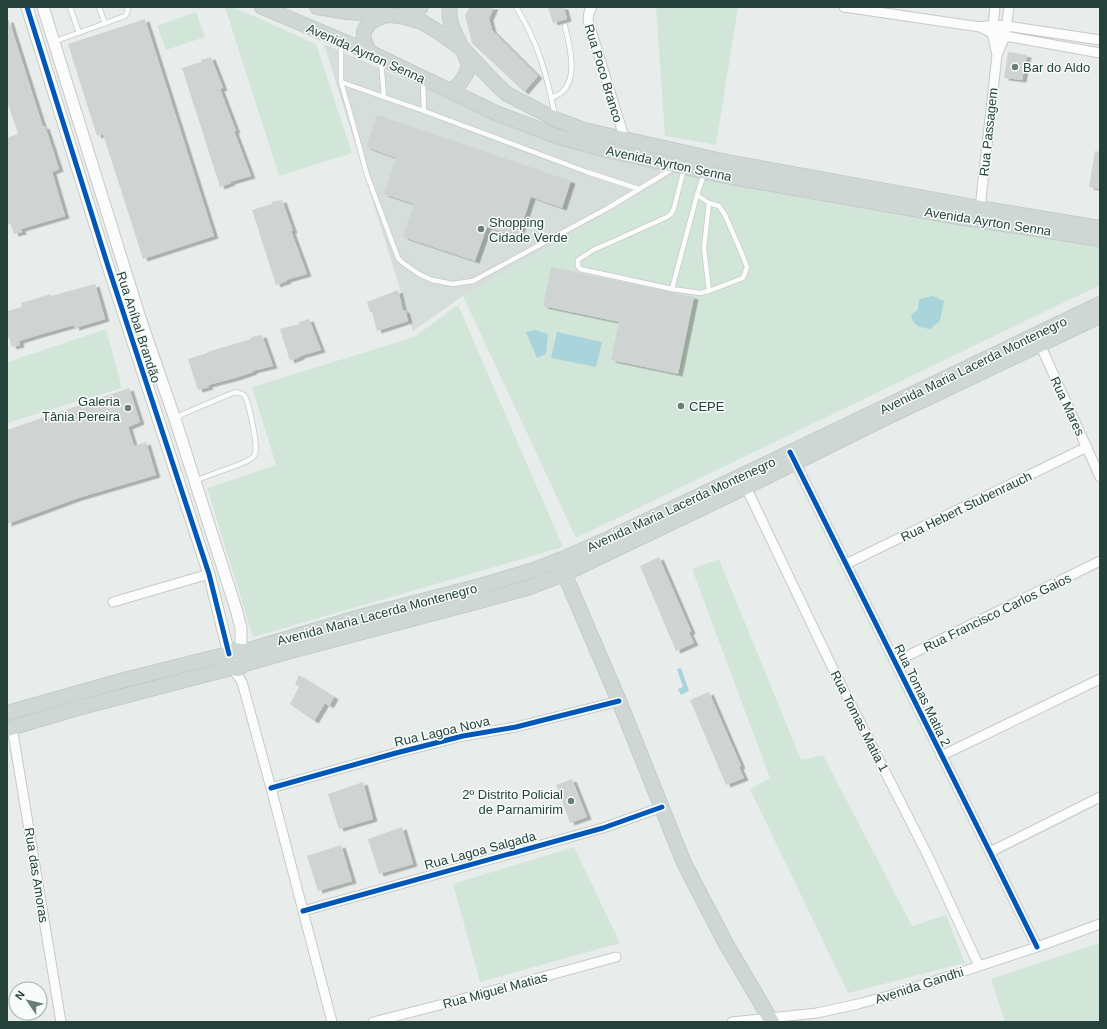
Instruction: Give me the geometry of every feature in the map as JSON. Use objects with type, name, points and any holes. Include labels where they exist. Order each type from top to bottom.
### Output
[{"type":"main road","name":"Avenida Ayrton Senna","points":[[262,7],[376,55],[496,113],[559,137],[611,151],[705,172],[1100,240]]},
{"type":"main road","name":"Avenida Ayrton Senna","points":[[317,7],[417,20],[434,29],[464,50],[497,86],[507,94],[555,119],[584,130],[727,162],[980,208],[1100,228]]},
{"type":"main road","points":[[376,55],[366,47],[364,41],[363,34],[370,22],[376,18],[410,14],[421,7]]},
{"type":"main road","points":[[450,7],[449,16],[451,23],[464,50],[469,68],[462,82],[450,91]]},
{"type":"main road","name":"Avenida Maria Lacerda Montenegro","points":[[1038,340],[1100,304]]},
{"type":"main road","name":"Avenida Maria Lacerda Montenegro","points":[[7,713],[124,680],[294,650],[534,586],[564,574],[793,457],[1038,340],[1100,316]]},
{"type":"main road","name":"Avenida Maria Lacerda Montenegro","points":[[10,728],[236,660],[360,617],[480,586],[534,570],[743,482]]},
{"type":"main road","points":[[558,560],[619,701],[684,863],[770,1020]]},
{"type":"street","name":"Rua Aníbal Brandão","points":[[27,7],[100,241],[236,660],[332,1022]]},
{"type":"street","name":"Rua Aníbal Brandão","points":[[43,7],[140,318],[175,419],[236,609],[241,628],[236,660]]},
{"type":"street","name":"Rua Poco Branco","points":[[592,7],[589,12],[588,20],[625,140]]},
{"type":"street","points":[[844,7],[993,29],[1007,26],[1100,40]]},
{"type":"street","name":"Rua Passagem","points":[[980,208],[997,55],[993,29],[995,7]]},
{"type":"street","name":"Rua Passagem","points":[[997,55],[1005,36],[1009,7]]},
{"type":"street","points":[[993,29],[1005,36],[1100,53]]},
{"type":"street","points":[[100,241],[115,237]]},
{"type":"street","name":"Rua Mares","points":[[1038,340],[1100,477]]},
{"type":"street","name":"Rua Hebert Stubenrauch","points":[[846,564],[1087,447]]},
{"type":"street","name":"Rua Tomas Matia 2","points":[[793,457],[1037,947]]},
{"type":"street","name":"Rua Tomas Matia 1","points":[[743,482],[835,673],[928,856],[979,966]]},
{"type":"street","name":"Rua Francisco Carlos Gaios","points":[[895,662],[1100,561]]},
{"type":"street","points":[[113,602],[209,574]]},
{"type":"street","points":[[941,756],[1100,679]]},
{"type":"street","name":"Rua Lagoa Nova","points":[[271,788],[463,736],[516,727],[619,701]]},
{"type":"street","name":"Rua das Amoras","points":[[10,728],[61,1022]]},
{"type":"street","points":[[990,852],[1100,797]]},
{"type":"street","name":"Rua Lagoa Salgada","points":[[303,911],[603,828],[662,807]]},
{"type":"street","name":"Avenida Gandhi","points":[[732,1022],[770,1020],[817,1013],[892,995],[1037,947],[1100,924]]},
{"type":"street","name":"Rua Miguel Matias","points":[[373,1022],[616,957]]},
{"type":"lane","points":[[70,7],[79,33]]},
{"type":"lane","points":[[99,7],[105,24]]},
{"type":"lane","points":[[53,42],[125,16],[128,13],[128,7]]},
{"type":"lane","points":[[516,7],[526,22],[537,47],[549,84],[555,119]]},
{"type":"lane","points":[[551,98],[561,94],[570,82],[572,65],[565,26]]},
{"type":"lane","points":[[341,41],[341,82],[367,175],[398,258],[419,274],[432,280],[453,284],[473,281],[681,167]]},
{"type":"lane","points":[[376,55],[384,97]]},
{"type":"lane","points":[[422,78],[424,111]]},
{"type":"lane","points":[[341,82],[424,111],[587,172],[639,189]]},
{"type":"lane","points":[[681,167],[674,208],[671,214],[651,225],[582,256],[578,260],[578,266],[580,269],[672,289],[700,292],[709,291],[743,278],[747,267],[725,215],[719,206],[709,203],[697,195]]},
{"type":"lane","points":[[672,289],[697,195],[705,172]]},
{"type":"lane","points":[[709,203],[704,248],[709,291]]},
{"type":"lane","points":[[175,419],[183,414],[235,392],[245,396],[254,429],[256,448],[255,455],[250,460],[243,463],[194,481]]},
{"type":"shaded area","name":"Shopping Cidade Verde","points":[[324,44],[509,125],[562,142],[676,174],[463,296],[413,331]]},
{"type":"green space","points":[[225,7],[233,7],[316,44],[352,153],[279,176]]},
{"type":"green space","points":[[656,7],[738,7],[716,145],[665,136]]},
{"type":"green space","points":[[196,12],[205,37],[166,50],[157,26]]},
{"type":"green space","name":"CEPE","points":[[676,174],[1100,246],[1100,285],[576,538],[463,296]]},
{"type":"green space","points":[[458,305],[563,547],[253,637],[207,488],[276,465],[252,387],[414,337]]},
{"type":"green space","points":[[106,329],[122,388],[7,423],[7,362]]},
{"type":"green space","points":[[719,559],[801,760],[823,755],[912,926],[946,915],[965,963],[848,993],[750,789],[770,778],[692,569]]},
{"type":"green space","points":[[574,847],[620,943],[480,982],[453,884]]},
{"type":"green space","points":[[1100,943],[1100,1022],[1005,1022],[991,979]]},
{"type":"water","points":[[933,296],[944,301],[940,321],[930,329],[918,326],[915,324],[911,315],[918,310],[919,299]]},
{"type":"water","points":[[535,330],[548,334],[546,354],[537,358],[526,332]]},
{"type":"water","points":[[557,332],[602,342],[596,367],[551,358]]},
{"type":"water","points":[[681,668],[689,691],[681,695],[678,689],[683,687],[677,669]]},
{"type":"building","points":[[470,7],[494,7],[489,18],[492,30],[538,76],[524,92],[472,43],[465,15]]},
{"type":"building","points":[[548,7],[564,7],[567,19],[553,23]]},
{"type":"building","points":[[145,19],[214,236],[143,259],[103,134],[97,136],[68,44]]},
{"type":"building","points":[[7,20],[9,20],[43,127],[45,126],[59,169],[52,172],[65,216],[21,229],[22,232],[14,234],[11,224],[7,225],[7,138],[18,134],[7,101]]},
{"type":"building","name":"Bar do Aldo","points":[[1008,52],[1027,55],[1022,80],[1004,78]]},
{"type":"building","points":[[211,57],[223,88],[220,89],[236,131],[234,131],[251,176],[230,182],[231,183],[220,187],[182,68]]},
{"type":"building","name":"Shopping Cidade Verde","points":[[377,115],[571,181],[562,208],[531,197],[518,237],[487,227],[475,261],[403,237],[414,204],[384,194],[396,158],[366,147]]},
{"type":"building","points":[[1095,151],[1100,152],[1100,189],[1089,187]]},
{"type":"building","points":[[282,200],[293,231],[291,231],[307,274],[286,280],[287,281],[276,285],[252,210],[272,204],[271,202]]},
{"type":"building","points":[[551,267],[694,297],[678,374],[611,360],[619,322],[543,306]]},
{"type":"building","points":[[95,284],[105,319],[75,328],[74,325],[42,334],[19,341],[20,345],[12,347],[9,337],[7,338],[7,311],[22,307],[21,303],[51,294],[51,296]]},
{"type":"building","points":[[398,290],[403,311],[405,310],[408,321],[377,331],[372,312],[370,312],[367,302]]},
{"type":"building","points":[[309,319],[321,350],[300,356],[290,361],[280,329],[299,324],[299,322]]},
{"type":"building","points":[[262,335],[273,366],[208,385],[209,387],[198,390],[188,359],[251,339],[251,337]]},
{"type":"building","points":[[129,388],[140,422],[128,427],[134,446],[146,442],[156,475],[78,498],[7,524],[7,430]]},
{"type":"building","points":[[659,557],[691,631],[689,633],[694,643],[676,651],[640,566]]},
{"type":"building","points":[[299,675],[334,697],[329,706],[325,703],[314,721],[290,704],[299,687],[295,684]]},
{"type":"building","points":[[709,692],[741,766],[739,767],[744,778],[726,785],[690,700]]},
{"type":"building","name":"2º Distrito Policial de Parnamirim","points":[[572,779],[587,817],[570,823],[556,785]]},
{"type":"building","points":[[363,782],[373,819],[339,829],[328,794]]},
{"type":"building","points":[[402,827],[413,864],[379,874],[368,839]]},
{"type":"building","points":[[341,845],[352,881],[318,891],[307,856]]},
{"type":"cycle path","points":[[27,7],[107,263],[209,574],[229,654]]},
{"type":"cycle path","points":[[790,452],[1037,947]]},
{"type":"cycle path","points":[[271,788],[463,736],[516,727],[619,701]]},
{"type":"cycle path","points":[[303,911],[603,828],[662,807]]},
{"type":"place","name":"Bar do Aldo","points":[[1015,67]]},
{"type":"place","name":"Shopping Cidade Verde","points":[[481,229]]},
{"type":"place","name":"CEPE","points":[[681,406]]},
{"type":"place","name":"Galeria Tânia Pereira","points":[[128,408]]},
{"type":"place","name":"2º Distrito Policial de Parnamirim","points":[[571,801]]}]
